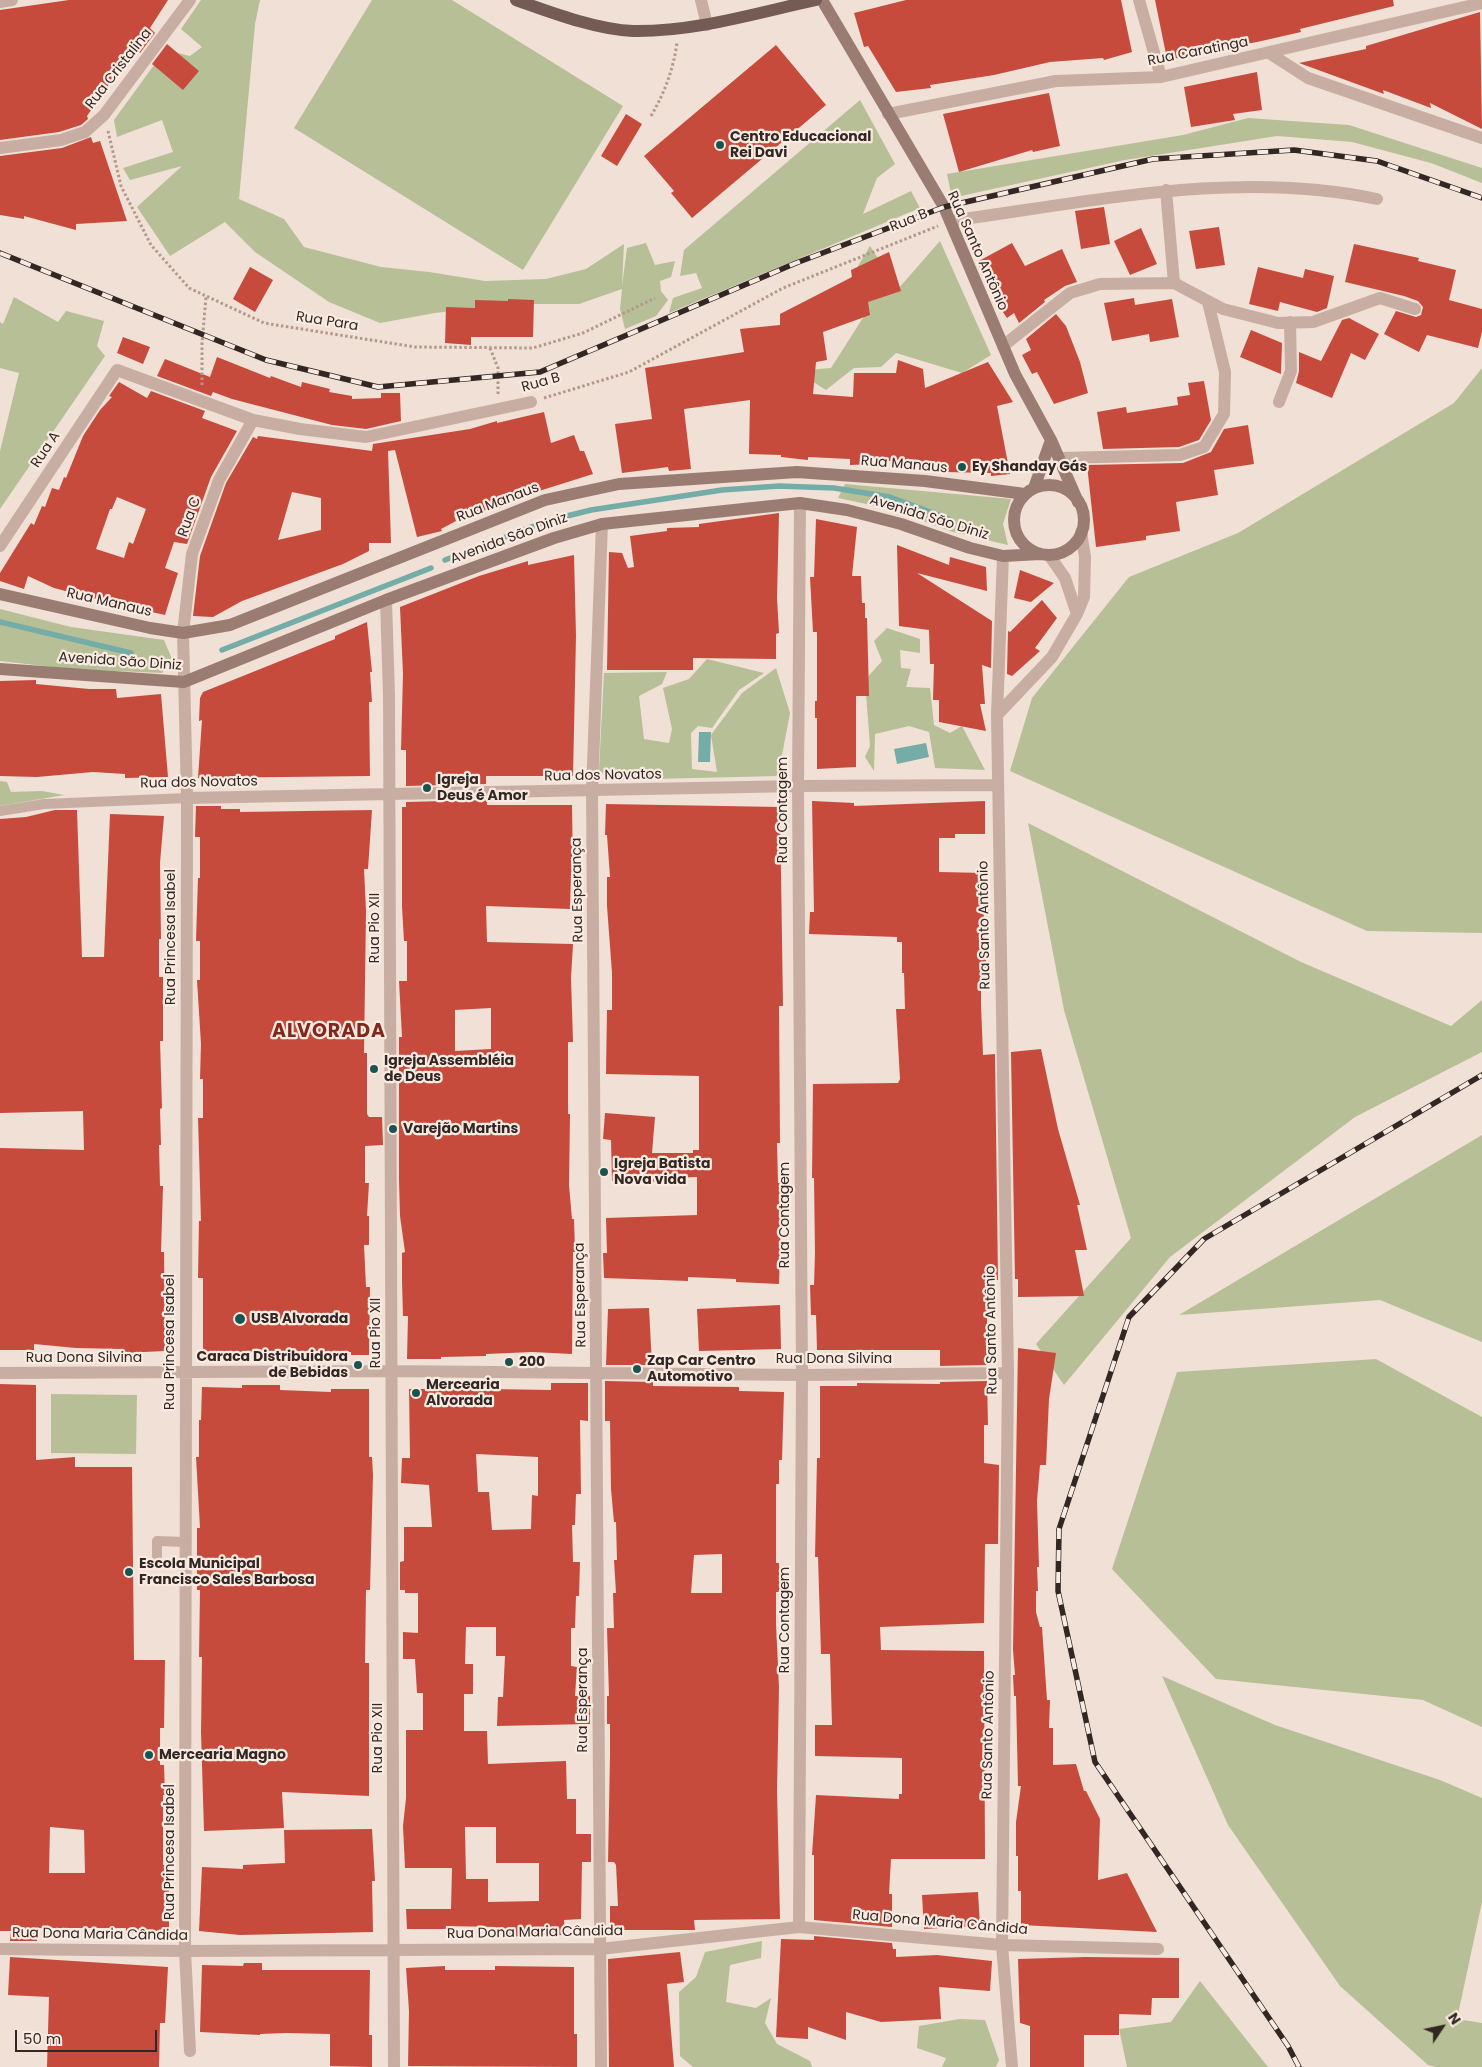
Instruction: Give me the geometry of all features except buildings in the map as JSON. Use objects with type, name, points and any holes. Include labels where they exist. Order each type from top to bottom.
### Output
[{"type":"main road","points":[[516,0],[570,19],[631,31],[680,28],[707,24],[816,0]]},
{"type":"street","points":[[0,2],[12,0]]},
{"type":"street","name":"Rua Cristalina","points":[[0,148],[60,140],[85,132],[104,116],[190,0]]},
{"type":"street","points":[[701,0],[707,24]]},
{"type":"street","name":"Rua Santo Antônio","points":[[822,0],[944,207],[1015,374],[1060,458],[1078,502]]},
{"type":"street","points":[[1138,0],[1161,77]]},
{"type":"street","name":"Rua Caratinga","points":[[888,114],[1056,81],[1161,77],[1482,2]]},
{"type":"street","points":[[1269,53],[1308,78],[1482,138]]},
{"type":"street","points":[[950,221],[1166,190],[1292,187],[1348,193],[1377,199]]},
{"type":"street","points":[[1166,190],[1174,284]]},
{"type":"street","points":[[1003,346],[1070,293],[1100,284],[1174,284],[1223,309],[1278,322],[1313,322],[1380,298],[1415,309]]},
{"type":"street","points":[[1060,458],[1180,455],[1204,447],[1224,414],[1225,389],[1225,372],[1208,302]]},
{"type":"street","points":[[1279,402],[1291,372],[1290,322]]},
{"type":"street","name":"Rua B","points":[[117,370],[254,420],[300,430],[366,437],[531,402]]},
{"type":"street","name":"Rua A","points":[[0,546],[117,370]]},
{"type":"street","name":"Rua C","points":[[183,633],[192,554],[220,480],[254,420]]},
{"type":"street","points":[[1051,440],[1029,491],[1019,503],[1014,523],[1022,542],[1045,554],[1066,578],[1076,614]]},
{"type":"street","name":"Rua Manaus","points":[[0,594],[150,628],[183,633],[230,625],[545,500],[619,484],[797,472],[925,480],[1029,491]]},
{"type":"street","points":[[997,715],[1052,657],[1084,597],[1083,517],[1078,502],[1072,494],[1059,487],[1044,486],[1029,491]]},
{"type":"street","name":"Avenida São Diniz","points":[[0,669],[184,682],[386,600],[554,538],[602,524],[800,503],[847,510],[892,521],[970,548],[1003,556],[1045,554]]},
{"type":"street","name":"Rua Contagem","points":[[798,1927],[802,1375],[798,786],[800,503]]},
{"type":"street","name":"Rua Esperança","points":[[601,2067],[592,791],[602,524]]},
{"type":"street","points":[[1045,554],[1065,550],[1078,539],[1082,532]]},
{"type":"street","name":"Rua Santo Antônio","points":[[1003,556],[997,715],[1008,1373],[1002,1945],[1012,2067]]},
{"type":"street","name":"Rua Pio XII","points":[[386,600],[389,795],[394,2067]]},
{"type":"street","name":"Rua Princesa Isabel","points":[[183,633],[187,798],[185,1951],[190,2050]]},
{"type":"street","name":"Rua dos Novatos","points":[[187,798],[798,786],[998,786]]},
{"type":"street","name":"Rua Dona Silvina","points":[[0,1373],[392,1371],[802,1375],[1008,1373]]},
{"type":"street","name":"Rua Dona Maria Cândida","points":[[0,1949],[185,1951],[600,1949],[798,1927],[1002,1945],[1158,1949]]},
{"type":"lane","name":"Rua dos Novatos","points":[[0,811],[44,804],[187,798]]},
{"type":"lane","points":[[157,1556],[157,1541],[185,1542]]},
{"type":"path","points":[[651,116],[673,70],[680,28]]},
{"type":"path","name":"Rua Para","points":[[104,116],[121,186],[152,245],[190,288],[264,323],[416,347],[533,348],[583,333],[655,298]]},
{"type":"path","name":"Rua B","points":[[531,402],[629,372],[783,288],[950,221]]},
{"type":"path","points":[[196,399],[203,383],[202,343],[206,296]]},
{"type":"path","points":[[490,348],[498,368],[498,410]]},
{"type":"green space","points":[[201,0],[260,0],[255,24],[239,199],[284,219],[304,247],[381,267],[485,281],[546,279],[586,269],[624,244],[622,286],[627,248],[646,243],[655,265],[675,261],[671,277],[660,281],[661,291],[668,300],[656,316],[625,329],[620,309],[622,289],[579,304],[511,304],[435,313],[380,323],[329,302],[255,252],[225,222],[170,256],[137,207],[182,166],[130,180],[123,168],[173,152],[162,120],[117,137],[114,120],[165,50],[190,56],[202,47],[181,29]]},
{"type":"green space","points":[[372,0],[452,0],[623,106],[523,270],[294,128]]},
{"type":"green space","points":[[860,100],[895,164],[877,178],[863,214],[911,191],[920,208],[669,313],[673,298],[702,288],[696,273],[680,276],[684,250]]},
{"type":"green space","points":[[1248,118],[1349,125],[1482,168],[1482,183],[1431,163],[1352,142],[1277,136],[1125,160],[952,198],[947,174],[1183,135]]},
{"type":"green space","points":[[940,241],[991,355],[962,373],[896,353],[881,367],[854,368],[826,390],[796,371],[831,368],[868,310],[850,279],[870,246],[898,289]]},
{"type":"green space","points":[[14,297],[58,322],[66,311],[104,321],[97,346],[105,356],[0,509],[0,451],[19,373],[0,368],[0,322],[3,324]]},
{"type":"green space","points":[[1482,368],[1482,933],[1367,931],[1010,771],[1032,698],[1129,577],[1238,533],[1454,403]]},
{"type":"green space","points":[[845,484],[1011,499],[1003,524],[1008,545],[953,532],[890,509],[838,498]]},
{"type":"green space","points":[[0,609],[71,627],[164,640],[172,659],[162,673],[70,669],[0,661]]},
{"type":"green space","points":[[887,628],[920,639],[920,653],[900,650],[901,668],[911,669],[906,687],[930,688],[934,725],[950,733],[962,726],[985,770],[935,768],[929,732],[909,726],[875,734],[874,771],[865,757],[870,746],[865,680],[882,661],[874,641]]},
{"type":"green space","points":[[707,659],[764,673],[739,690],[712,728],[698,726],[691,733],[692,769],[717,772],[711,735],[742,693],[776,668],[790,713],[778,776],[611,780],[599,770],[604,673],[667,672],[662,684],[639,696],[644,739],[669,743],[672,729],[663,688],[689,679]]},
{"type":"green space","points":[[0,781],[7,782],[11,792],[42,791],[64,795],[0,806]]},
{"type":"green space","points":[[1028,823],[1301,962],[1451,1026],[1482,1000],[1482,1052],[1355,1117],[1170,1257],[1064,1385],[1036,1344],[1131,1238],[1064,1010]]},
{"type":"green space","points":[[1482,1135],[1482,1342],[1380,1300],[1179,1315]]},
{"type":"green space","points":[[1376,1359],[1482,1417],[1482,1727],[1423,1700],[1216,1679],[1112,1569],[1177,1372]]},
{"type":"green space","points":[[51,1394],[137,1395],[136,1454],[51,1453]]},
{"type":"green space","points":[[1162,1676],[1275,1725],[1440,1780],[1482,1798],[1482,1902],[1457,2019],[1482,2023],[1482,2067],[1436,2067],[1428,2065],[1340,1986],[1228,1825]]},
{"type":"green space","points":[[762,1941],[761,1958],[730,1965],[726,2002],[756,2008],[771,1998],[765,2023],[777,2044],[810,2061],[812,2067],[693,2067],[680,2056],[679,1992],[696,1977],[705,1952]]},
{"type":"green space","points":[[1200,1981],[1268,2067],[1127,2067],[1119,2029],[1171,2022]]},
{"type":"green space","points":[[960,2019],[985,2020],[999,2060],[996,2067],[942,2067],[946,2058],[917,2048],[919,2026]]},
{"type":"water","points":[[699,732],[711,732],[710,762],[698,762]]},
{"type":"water","points":[[926,743],[929,757],[897,764],[894,749]]},
{"type":"waterway","points":[[445,560],[547,521],[591,510],[722,490],[779,486],[834,488],[890,497],[949,519]]},
{"type":"waterway","points":[[222,650],[431,568]]},
{"type":"waterway","points":[[0,622],[131,653]]},
{"type":"railway","points":[[0,253],[266,360],[378,387],[540,372],[796,263],[944,207],[1153,159],[1294,150],[1377,161],[1482,198]]},
{"type":"railway","points":[[1299,2067],[1288,2046],[1095,1762],[1058,1591],[1059,1529],[1129,1317],[1204,1239],[1482,1075]]},
{"type":"place","name":"Centro Educacional Rei Davi","points":[[720,145]]},
{"type":"place","name":"Ey Shanday Gás","points":[[962,467]]},
{"type":"place","name":"Igreja Deus é Amor","points":[[427,788]]},
{"type":"place","name":"Igreja Assembléia de Deus","points":[[374,1069]]},
{"type":"place","name":"Varejão Martins","points":[[393,1129]]},
{"type":"place","name":"Igreja Batista Nova vida","points":[[604,1172]]},
{"type":"place","name":"USB Alvorada","points":[[240,1319]]},
{"type":"place","name":"200","points":[[509,1362]]},
{"type":"place","name":"Caraca Distribuidora de Bebidas","points":[[358,1365]]},
{"type":"place","name":"Zap Car Centro Automotivo","points":[[637,1369]]},
{"type":"place","name":"Mercearia Alvorada","points":[[416,1393]]},
{"type":"place","name":"Escola Municipal Francisco Sales Barbosa","points":[[129,1572]]},
{"type":"place","name":"Mercearia Magno","points":[[149,1755]]},
{"type":"district","name":"ALVORADA","points":[[329,1032]]}]
